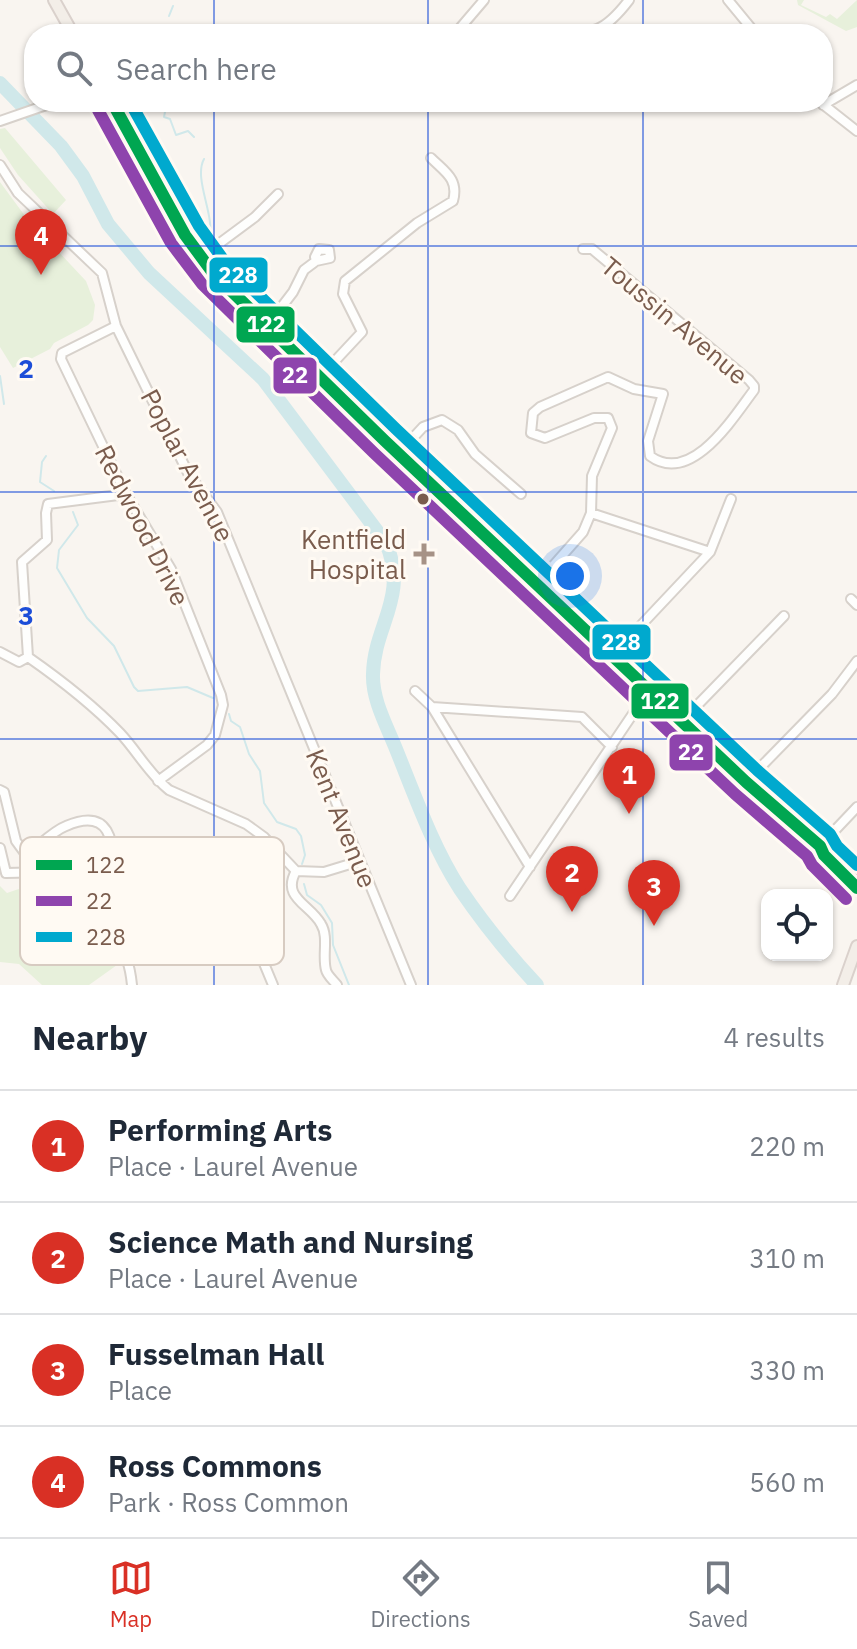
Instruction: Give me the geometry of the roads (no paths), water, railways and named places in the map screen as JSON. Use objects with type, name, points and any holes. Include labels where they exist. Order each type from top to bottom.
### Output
[{"type":"main road","points":[[54,0],[67,24]]},
{"type":"main road","points":[[117,112],[185,235],[218,278],[398,454],[746,782],[820,846],[824,855],[857,888]]},
{"type":"main road","points":[[820,846],[832,847],[857,868]]},
{"type":"main road","points":[[843,985],[857,946]]},
{"type":"street","points":[[464,24],[484,0]]},
{"type":"street","points":[[609,24],[629,0]]},
{"type":"street","points":[[728,0],[748,24]]},
{"type":"street","points":[[833,97],[857,85]]},
{"type":"street","points":[[2,117],[27,112]]},
{"type":"street","points":[[833,112],[857,131]]},
{"type":"street","points":[[320,377],[362,332],[343,294],[345,281],[417,223],[453,201],[453,179],[431,158]]},
{"type":"street","name":"Poplar Avenue","points":[[0,165],[18,193],[102,273],[116,326],[188,473],[217,512],[273,651]]},
{"type":"street","points":[[201,257],[255,217],[278,194]]},
{"type":"street","name":"Toussin Avenue","points":[[537,584],[577,541],[591,513],[592,476],[612,428],[608,418],[594,418],[545,438],[531,433],[533,413],[608,377],[634,389],[663,394],[648,441],[650,456],[668,463],[691,460],[712,442],[736,415],[754,386],[592,249],[583,249]]},
{"type":"street","points":[[267,326],[293,292],[304,270],[316,261]]},
{"type":"street","name":"Redwood Drive","points":[[116,326],[60,356],[126,494],[171,569],[217,681],[223,705],[215,735],[207,745],[158,781]]},
{"type":"street","points":[[398,454],[423,427],[442,420],[458,430],[475,454],[521,494]]},
{"type":"street","points":[[28,657],[22,562],[47,540],[48,504],[126,494]]},
{"type":"street","points":[[613,655],[710,552],[731,499]]},
{"type":"street","points":[[591,513],[710,552]]},
{"type":"street","points":[[682,721],[784,616]]},
{"type":"street","name":"Kent Avenue","points":[[273,651],[411,985]]},
{"type":"street","points":[[0,652],[12,661],[19,662],[28,657]]},
{"type":"street","points":[[28,657],[84,697],[122,735],[158,781],[169,790],[246,824],[264,837]]},
{"type":"street","points":[[746,782],[832,694],[857,661]]},
{"type":"street","points":[[510,896],[649,690]]},
{"type":"street","points":[[415,691],[432,707],[530,867]]},
{"type":"street","points":[[432,707],[582,717],[612,747]]},
{"type":"street","points":[[2,787],[20,846]]},
{"type":"street","points":[[820,846],[857,807]]},
{"type":"street","points":[[49,837],[62,827],[92,822],[105,827],[111,837]]},
{"type":"street","points":[[0,848],[6,873],[20,873]]},
{"type":"street","points":[[284,858],[296,871],[324,872],[360,861]]},
{"type":"street","points":[[296,871],[290,881],[291,887],[295,896],[322,925],[326,972],[337,985]]},
{"type":"street","points":[[129,965],[132,985]]},
{"type":"street","points":[[265,965],[273,985]]},
{"type":"waterway","points":[[169,16],[173,6]]},
{"type":"waterway","points":[[0,83],[24,108]]},
{"type":"waterway","points":[[28,112],[61,146],[83,176],[108,224],[149,273],[263,379],[386,543],[394,579],[375,657],[373,684],[377,703],[425,821],[450,873],[487,926],[537,985]]},
{"type":"waterway","points":[[165,112],[164,117],[170,119],[176,135],[188,131],[194,137]]},
{"type":"waterway","points":[[204,159],[201,177],[210,220],[209,238]]},
{"type":"waterway","points":[[0,376],[4,404]]},
{"type":"waterway","points":[[46,456],[42,462],[40,482],[54,491]]},
{"type":"waterway","points":[[73,512],[78,525],[59,550],[57,568],[87,618],[114,646],[134,687],[138,691],[187,687],[213,698]]},
{"type":"waterway","points":[[229,714],[231,721],[240,727],[249,754],[260,771],[264,803],[277,822],[296,829],[301,836],[305,855],[302,864]]},
{"type":"waterway","points":[[304,884],[307,895],[321,905],[332,923],[333,945],[349,985]]},
{"type":"place","name":"Ross Commons","points":[[41,275]]},
{"type":"place","name":"Kentfield Hospital","points":[[424,554]]},
{"type":"place","name":"Performing Arts","points":[[629,814]]},
{"type":"place","name":"Science Math and Nursing","points":[[572,912]]},
{"type":"place","name":"Fusselman Hall","points":[[654,926]]}]
